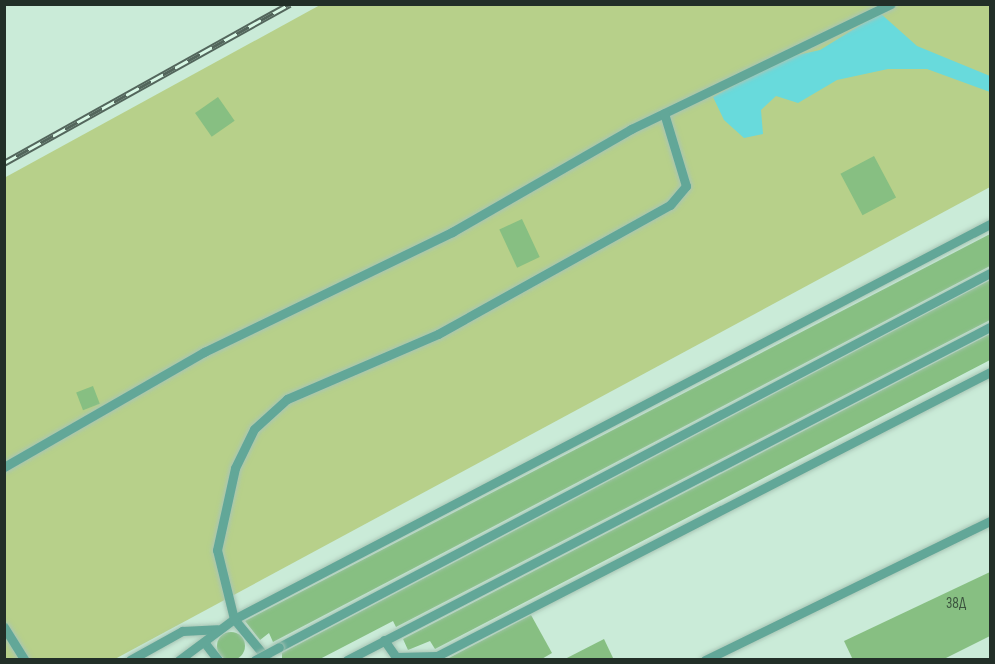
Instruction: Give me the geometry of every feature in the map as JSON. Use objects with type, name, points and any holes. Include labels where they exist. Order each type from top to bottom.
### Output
[{"type":"lane","points":[[4,467],[204,352],[452,232],[664,113],[891,4]]},
{"type":"lane","points":[[268,660],[234,619],[217,550],[235,468],[271,409],[438,334],[669,205],[686,186],[664,113]]},
{"type":"lane","points":[[179,660],[234,619],[990,224]]},
{"type":"lane","points":[[255,660],[990,273]]},
{"type":"lane","points":[[347,660],[990,327]]},
{"type":"lane","points":[[384,640],[396,657],[437,656],[990,372]]},
{"type":"lane","points":[[705,660],[990,521]]},
{"type":"lane","points":[[4,627],[25,660]]},
{"type":"lane","points":[[130,660],[182,631],[217,630]]},
{"type":"lane","points":[[204,642],[218,660]]},
{"type":"green space","points":[[320,5],[990,5],[990,187],[115,659],[5,659],[4,178]]},
{"type":"water","points":[[880,13],[917,46],[990,76],[990,92],[927,69],[888,69],[837,80],[798,103],[776,96],[761,110],[763,134],[744,138],[724,120],[713,97],[784,58],[820,50]]},
{"type":"building","points":[[218,97],[235,121],[212,137],[195,113]]},
{"type":"building","points":[[874,156],[896,197],[863,215],[840,174]]},
{"type":"building","points":[[522,219],[540,257],[517,268],[499,230]]},
{"type":"building","points":[[990,234],[990,266],[273,642],[269,633],[260,640],[245,621]]},
{"type":"building","points":[[990,280],[990,320],[396,627],[393,621],[318,660],[282,660],[282,653]]},
{"type":"building","points":[[990,334],[990,360],[435,649],[430,641],[408,650],[403,639]]},
{"type":"building","points":[[93,386],[100,404],[83,410],[76,392]]},
{"type":"building","points":[[990,572],[990,636],[942,660],[853,660],[844,641]]},
{"type":"building","points":[[531,615],[552,653],[540,660],[445,660]]},
{"type":"building","points":[[231,632],[241,636],[245,646],[241,656],[231,660],[221,656],[217,646],[221,636]]},
{"type":"building","points":[[604,639],[614,660],[563,660]]},
{"type":"railway","points":[[4,163],[290,4]]}]
